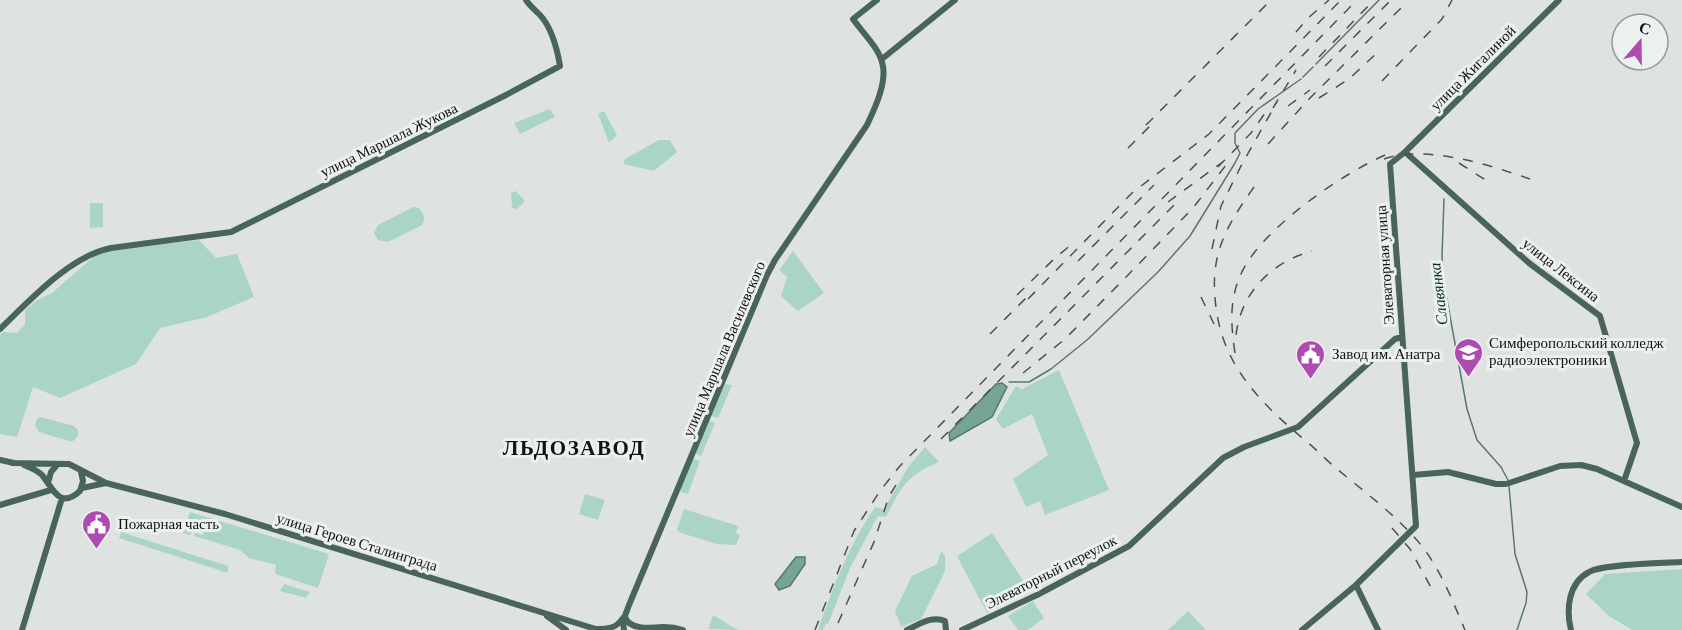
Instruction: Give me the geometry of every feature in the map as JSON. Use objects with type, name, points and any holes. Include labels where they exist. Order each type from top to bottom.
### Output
[{"type":"main road","name":"улица Маршала Жукова","points":[[0,329],[35,295],[92,252],[227,233],[560,66],[558,52],[549,30],[540,15],[526,0]]},
{"type":"main road","points":[[877,0],[853,19],[882,59],[955,0]]},
{"type":"main road","name":"улица Жигалиной","points":[[1405,152],[1559,0]]},
{"type":"main road","name":"улица Маршала Василевского","points":[[624,630],[622,624],[625,615],[767,274],[867,125],[880,93],[884,68],[882,59]]},
{"type":"main road","name":"Элеваторная улица","points":[[1356,585],[1416,526],[1390,164],[1405,152]]},
{"type":"main road","name":"улица Лексина","points":[[1405,152],[1529,262],[1600,316],[1637,443],[1624,481]]},
{"type":"main road","name":"Элеваторный переулок","points":[[962,630],[1122,550],[1136,540],[1223,458],[1244,447],[1298,427],[1395,339],[1402,337]]},
{"type":"main road","points":[[0,460],[37,471],[62,498]]},
{"type":"main road","points":[[12,463],[69,464],[80,471],[83,478],[82,488],[75,495],[62,498]]},
{"type":"main road","points":[[1413,475],[1448,472],[1496,484],[1506,484],[1560,466],[1574,464],[1597,469],[1682,507]]},
{"type":"main road","points":[[50,487],[51,472],[57,465]]},
{"type":"main road","name":"улица Героев Сталинграда","points":[[80,471],[106,483],[249,521],[597,629]]},
{"type":"main road","name":"улица Героев Сталинграда","points":[[82,488],[106,483]]},
{"type":"main road","points":[[0,505],[50,487]]},
{"type":"main road","points":[[22,630],[62,498]]},
{"type":"main road","points":[[1571,630],[1568,617],[1569,599],[1578,583],[1589,572],[1682,562]]},
{"type":"main road","points":[[1302,630],[1356,585],[1378,630]]},
{"type":"main road","points":[[544,614],[566,630]]},
{"type":"main road","points":[[625,615],[626,622],[637,629],[683,630]]},
{"type":"main road","points":[[597,629],[613,628],[625,615]]},
{"type":"main road","points":[[907,630],[938,618],[945,621],[946,630]]},
{"type":"shaded area","points":[[550,109],[555,117],[520,134],[514,123]]},
{"type":"shaded area","points":[[604,111],[617,135],[609,143],[598,114]]},
{"type":"shaded area","points":[[659,140],[670,140],[677,152],[654,171],[623,164],[625,159]]},
{"type":"shaded area","points":[[516,191],[525,201],[517,209],[512,208],[511,193]]},
{"type":"shaded area","points":[[90,203],[103,203],[103,227],[90,228]]},
{"type":"shaded area","points":[[413,207],[419,208],[423,214],[422,225],[388,242],[378,240],[374,233],[378,225]]},
{"type":"shaded area","points":[[199,240],[216,258],[237,254],[254,297],[207,317],[160,328],[136,364],[60,398],[33,387],[17,437],[0,434],[0,335],[3,332],[17,333],[25,324],[25,310],[37,300],[52,293],[99,252]]},
{"type":"shaded area","points":[[793,251],[824,293],[798,311],[781,296],[787,277],[779,270]]},
{"type":"shaded area","points":[[1059,370],[1109,490],[1045,515],[1040,501],[1026,507],[1013,479],[1048,455],[1032,414],[1003,429],[996,419],[1016,386],[1022,389]]},
{"type":"shaded area","points":[[1002,383],[1007,387],[992,417],[950,441],[949,433],[996,384]]},
{"type":"shaded area","points":[[725,384],[732,385],[718,418],[711,416]]},
{"type":"shaded area","points":[[40,417],[74,426],[78,430],[78,436],[73,441],[69,441],[39,432],[35,426]]},
{"type":"shaded area","points":[[709,421],[715,423],[701,456],[694,453]]},
{"type":"shaded area","points":[[925,447],[939,462],[912,477],[901,490],[886,517],[878,516],[850,568],[828,624],[826,623],[823,630],[818,630],[842,567],[857,536],[875,507],[884,509],[908,467]]},
{"type":"shaded area","points":[[693,459],[700,461],[688,494],[679,491]]},
{"type":"shaded area","points":[[585,494],[605,500],[598,520],[579,514]]},
{"type":"shaded area","points":[[684,509],[738,526],[736,533],[740,535],[736,545],[717,544],[681,533],[677,530]]},
{"type":"shaded area","points":[[190,512],[329,554],[318,588],[275,574],[276,565],[249,558],[240,550],[194,536],[195,533],[203,535],[206,524],[193,520],[189,530],[192,531],[190,535],[183,533]]},
{"type":"shaded area","points":[[121,532],[228,566],[228,573],[119,538]]},
{"type":"shaded area","points":[[992,533],[1030,591],[987,613],[957,556]]},
{"type":"shaded area","points":[[941,551],[945,556],[945,571],[921,619],[901,627],[895,611],[912,576],[937,564]]},
{"type":"shaded area","points":[[796,557],[805,557],[805,564],[790,586],[779,590],[775,584]]},
{"type":"shaded area","points":[[1682,569],[1682,630],[1632,630],[1609,616],[1586,594],[1605,574]]},
{"type":"shaded area","points":[[284,584],[310,592],[306,598],[280,591]]},
{"type":"shaded area","points":[[1033,601],[1044,618],[1028,630],[1018,630],[1008,616]]},
{"type":"shaded area","points":[[1188,611],[1206,630],[1168,630]]},
{"type":"shaded area","points":[[713,615],[738,630],[708,629]]},
{"type":"waterway","points":[[1316,64],[1379,0]]},
{"type":"waterway","points":[[1303,77],[1313,67]]},
{"type":"waterway","points":[[1009,382],[1029,382],[1051,369],[1087,340],[1158,272],[1190,236],[1235,163],[1240,153],[1235,143],[1235,133],[1258,109],[1301,79]]},
{"type":"waterway","name":"Славянка","points":[[1444,199],[1443,278],[1467,409],[1477,440],[1501,467],[1508,480]]},
{"type":"waterway","name":"Славянка","points":[[1509,486],[1515,554],[1527,592],[1526,603],[1517,630]]},
{"type":"railway","points":[[1146,125],[1271,0]]},
{"type":"railway","points":[[1296,32],[1329,0]]},
{"type":"railway","points":[[1028,299],[1132,193],[1209,134],[1341,0]]},
{"type":"railway","points":[[815,630],[854,531],[899,467],[1357,0]]},
{"type":"railway","points":[[1319,57],[1374,0]]},
{"type":"railway","points":[[1325,66],[1391,0]]},
{"type":"railway","points":[[1382,81],[1442,19],[1452,0]]},
{"type":"railway","points":[[1268,144],[1310,98],[1404,5]]},
{"type":"railway","points":[[1319,98],[1349,79],[1379,51]]},
{"type":"railway","points":[[1273,108],[1296,70]]},
{"type":"railway","points":[[1288,106],[1310,90]]},
{"type":"railway","points":[[1212,249],[1221,206],[1277,102]]},
{"type":"railway","points":[[1218,167],[1251,133],[1268,109]]},
{"type":"railway","points":[[1128,148],[1154,122]]},
{"type":"railway","points":[[1235,353],[1232,324],[1234,295],[1240,276],[1250,258],[1265,240],[1305,204],[1350,173],[1390,153]]},
{"type":"railway","points":[[1384,159],[1400,155],[1437,155],[1477,163],[1530,179]]},
{"type":"railway","points":[[1168,202],[1224,161]]},
{"type":"railway","points":[[1459,163],[1487,181]]},
{"type":"railway","points":[[1023,373],[1065,339],[1129,274],[1193,208],[1226,165]]},
{"type":"railway","points":[[1078,261],[1154,185]]},
{"type":"railway","points":[[1254,187],[1226,232],[1217,261],[1215,277],[1217,314],[1229,353],[1250,386],[1276,415],[1412,534],[1441,575],[1465,630]]},
{"type":"railway","points":[[941,439],[1180,199]]},
{"type":"railway","points":[[1017,295],[1072,244]]},
{"type":"railway","points":[[1236,335],[1244,305],[1261,281],[1284,263],[1312,251]]},
{"type":"railway","points":[[990,334],[1032,292]]},
{"type":"railway","points":[[1201,297],[1215,326]]},
{"type":"railway","points":[[838,623],[874,542],[889,496],[901,477]]},
{"type":"railway","points":[[1392,528],[1410,549],[1433,591]]},
{"type":"place","name":"Симферопольский колледж радиоэлектроники","points":[[1468,378]]},
{"type":"place","name":"Завод им. Анатра","points":[[1311,380]]},
{"type":"place","name":"Пожарная часть","points":[[97,550]]},
{"type":"district","name":"ЛЬДОЗАВОД","points":[[574,448]]}]
